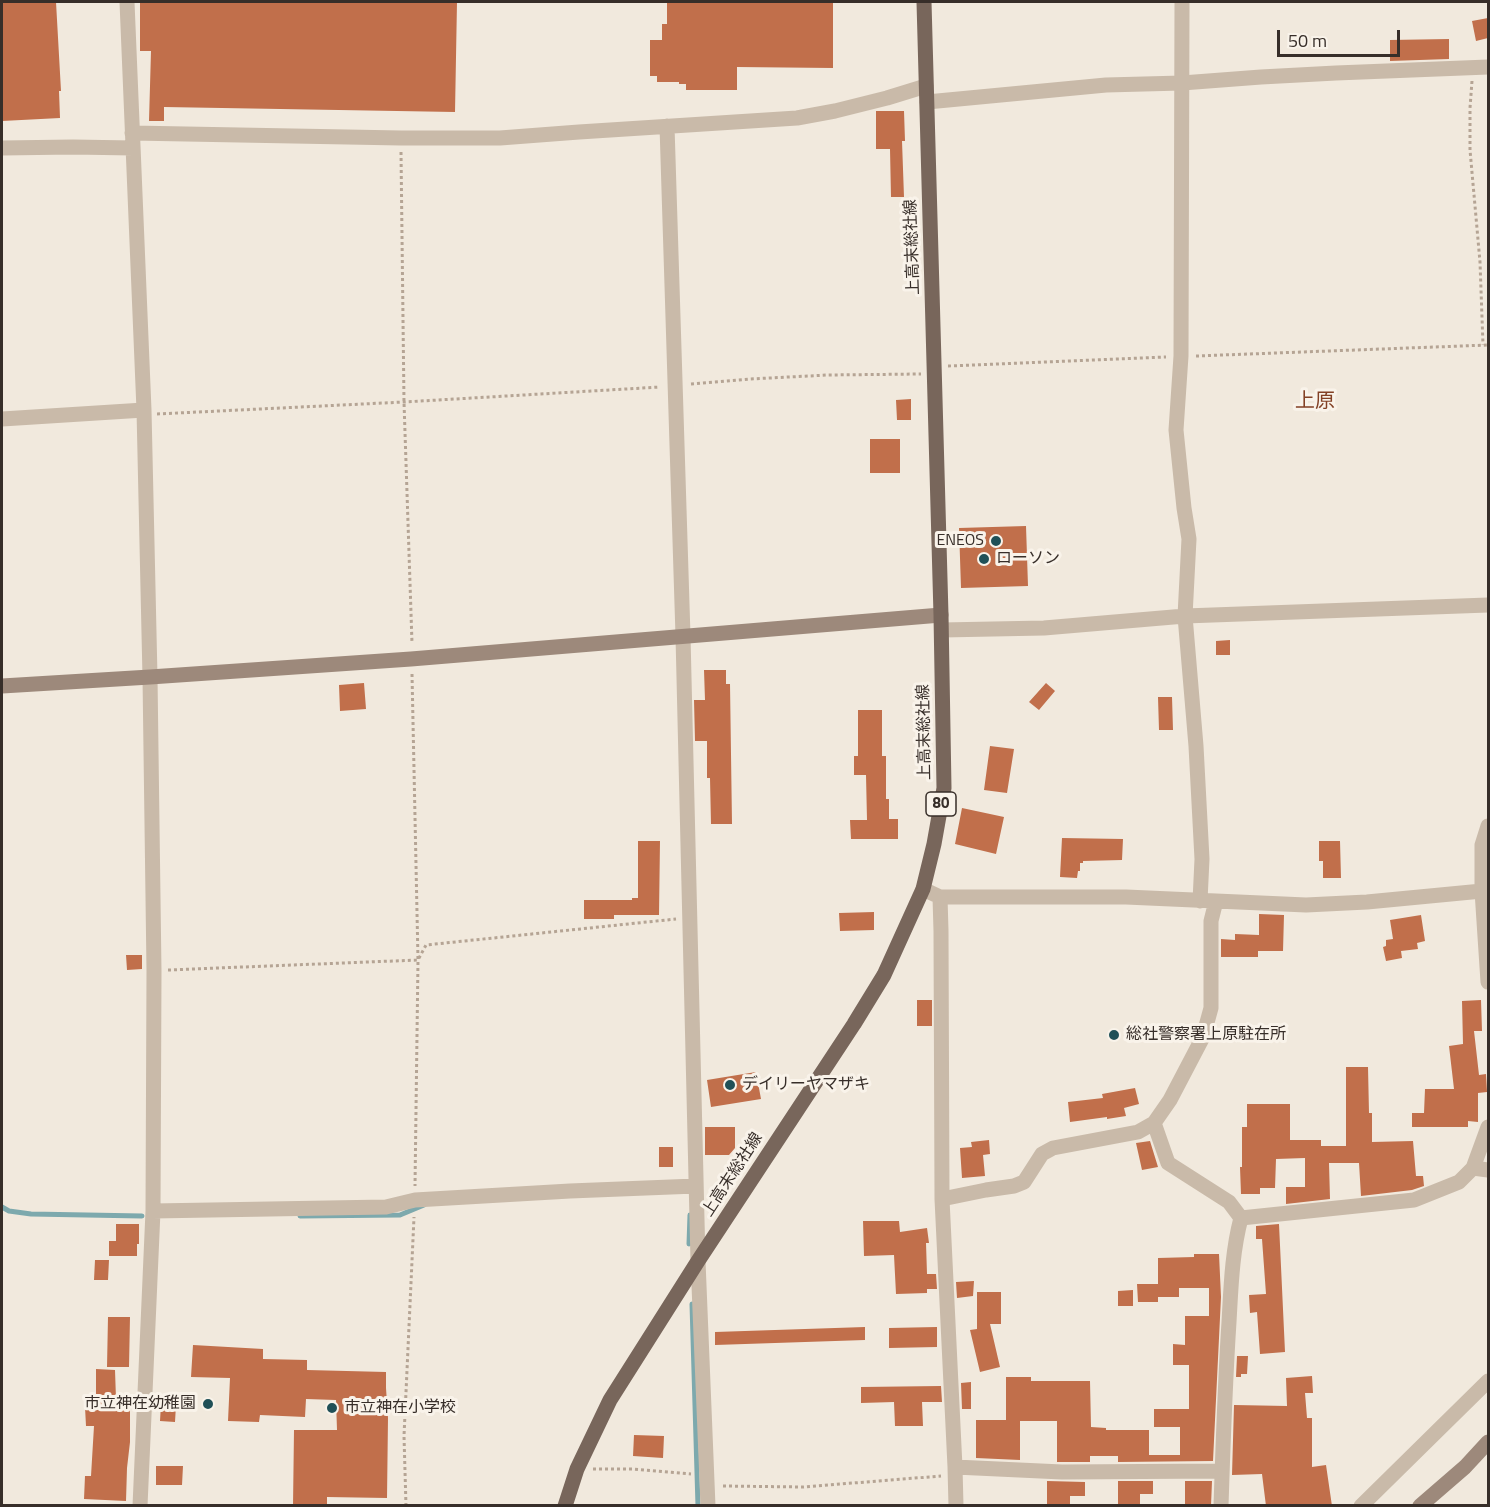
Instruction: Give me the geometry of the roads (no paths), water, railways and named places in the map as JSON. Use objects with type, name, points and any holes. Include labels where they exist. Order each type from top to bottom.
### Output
[{"type":"main road","name":"上高末総社線","points":[[565,1506],[577,1469],[610,1400],[884,975],[923,888],[934,844],[944,788],[924,2]]},
{"type":"street","points":[[127,2],[144,412],[154,971],[153,1211],[140,1506]]},
{"type":"street","points":[[1182,2],[1181,356],[1176,430],[1189,539],[1185,616],[1198,780],[1202,859],[1200,901]]},
{"type":"street","points":[[927,102],[1106,85],[1488,67]]},
{"type":"street","points":[[2,148],[132,140],[500,138],[797,118],[845,109],[926,86]]},
{"type":"street","points":[[667,126],[683,636],[698,1261],[708,1506]]},
{"type":"street","points":[[2,419],[144,412]]},
{"type":"street","points":[[2,686],[411,659],[683,636],[941,622],[1044,627],[1185,616],[1488,605]]},
{"type":"street","points":[[1488,826],[1482,845],[1482,891],[1488,982]]},
{"type":"street","points":[[923,888],[940,897],[1078,897],[1306,905],[1367,902],[1482,891]]},
{"type":"street","points":[[940,897],[942,1199],[956,1506]]},
{"type":"street","points":[[942,1199],[1014,1186],[1024,1182],[1042,1154],[1053,1148],[1138,1132],[1154,1123],[1170,1100],[1203,1037],[1211,1008],[1211,929],[1216,901]]},
{"type":"street","points":[[1154,1123],[1168,1163],[1229,1202],[1241,1218]]},
{"type":"street","points":[[1241,1218],[1414,1200],[1459,1182],[1481,1169],[1488,1126]]},
{"type":"street","points":[[153,1211],[386,1207],[415,1200],[696,1186]]},
{"type":"street","points":[[1221,1506],[1226,1365],[1235,1241],[1241,1218]]},
{"type":"street","points":[[1361,1506],[1488,1381]]},
{"type":"street","points":[[1420,1506],[1465,1467],[1488,1442]]},
{"type":"street","points":[[956,1471],[1222,1471]]},
{"type":"waterway","points":[[300,1216],[400,1215],[424,1205]]},
{"type":"waterway","points":[[2,1207],[9,1211],[31,1214],[142,1216]]},
{"type":"waterway","points":[[689,1244],[690,1215]]},
{"type":"waterway","points":[[692,1304],[698,1506]]},
{"type":"place","name":"ENEOS","points":[[996,541]]},
{"type":"place","name":"ローソン","points":[[984,559]]},
{"type":"place","name":"総社警察署上原駐在所","points":[[1114,1035]]},
{"type":"place","name":"デイリーヤマザキ","points":[[730,1085]]},
{"type":"place","name":"市立神在幼稚園","points":[[208,1404]]},
{"type":"place","name":"市立神在小学校","points":[[332,1408]]},
{"type":"district","name":"上原","points":[[1315,402]]}]
